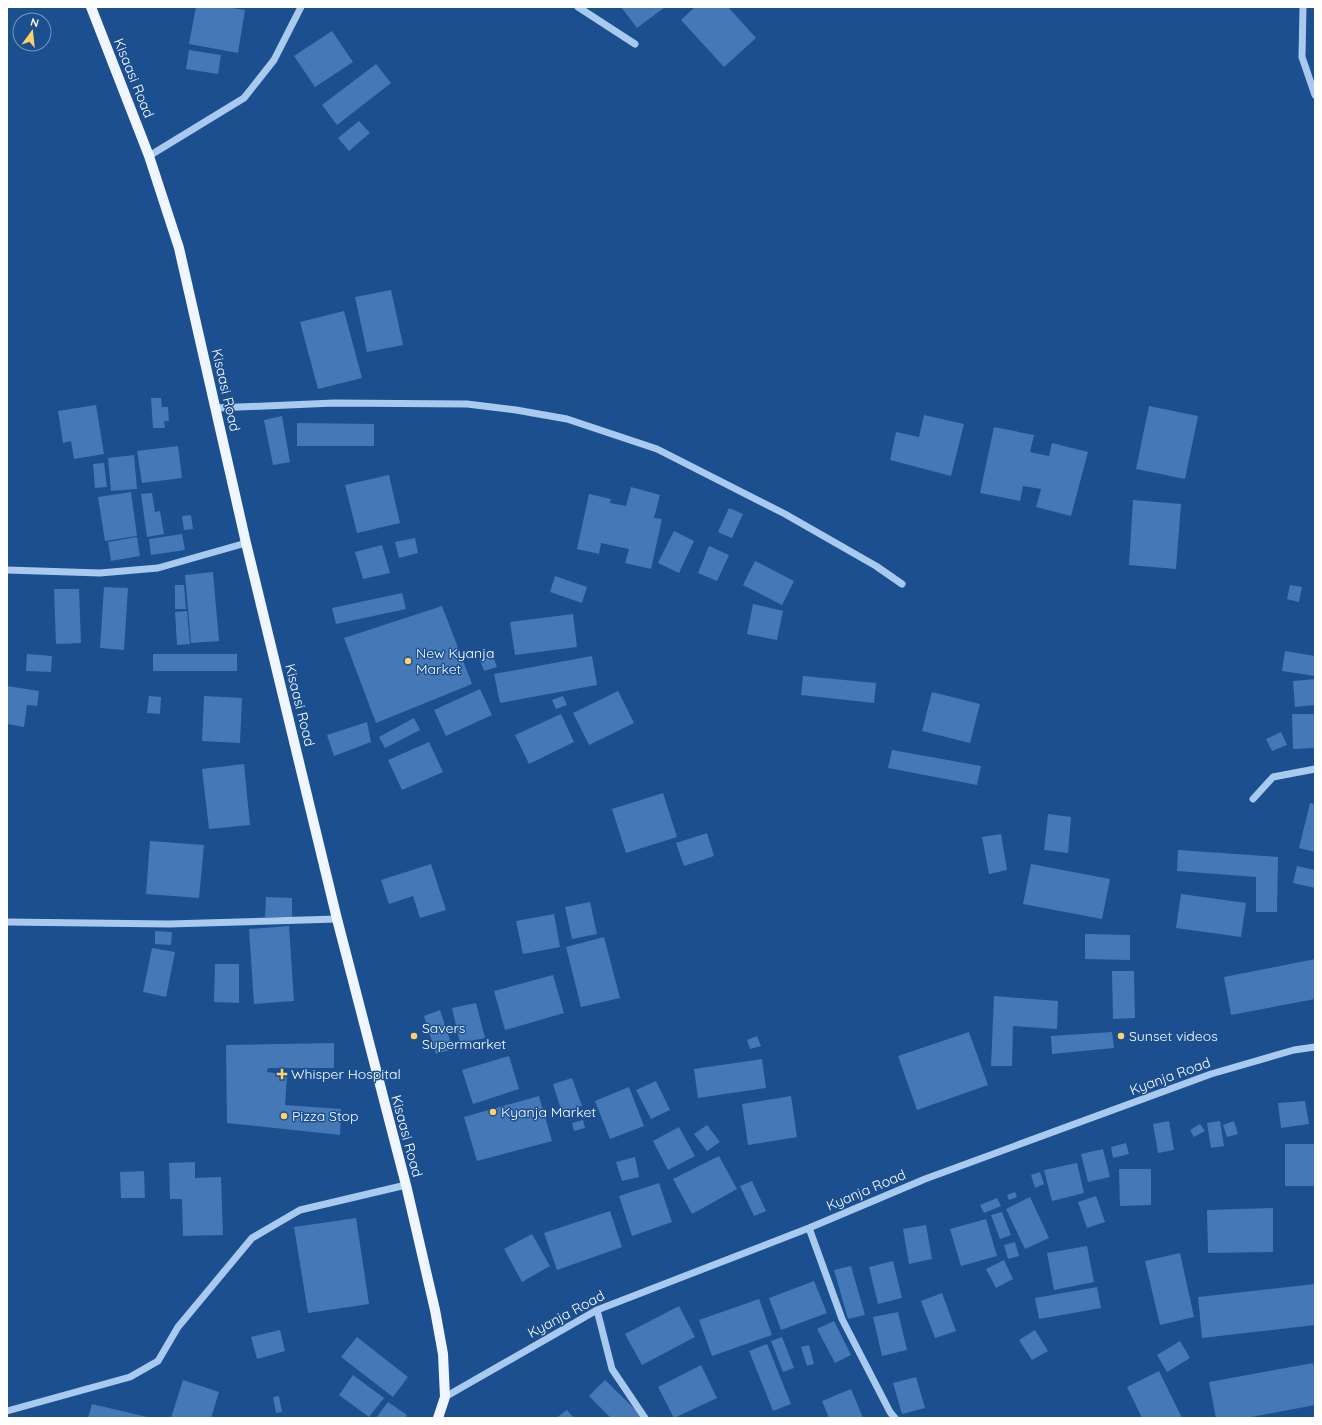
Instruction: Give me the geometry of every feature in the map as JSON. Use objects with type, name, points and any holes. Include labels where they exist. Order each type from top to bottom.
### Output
[{"type":"main road","name":"Kisaasi Road","points":[[91,7],[149,156],[178,248],[246,543],[337,919],[406,1185],[435,1310],[442,1354],[445,1398],[438,1418]]},
{"type":"street","points":[[149,156],[244,98],[274,60],[301,7]]},
{"type":"street","points":[[578,7],[635,44]]},
{"type":"street","points":[[1303,7],[1302,57],[1315,95]]},
{"type":"street","points":[[216,408],[334,403],[467,404],[516,410],[567,419],[657,449],[785,514],[876,566],[902,584]]},
{"type":"street","points":[[7,570],[100,573],[158,568],[246,543]]},
{"type":"street","points":[[1253,799],[1273,777],[1315,769]]},
{"type":"street","points":[[7,922],[169,924],[337,919]]},
{"type":"street","name":"Kyanja Road","points":[[445,1398],[597,1310],[809,1228],[925,1179],[1211,1074],[1294,1050],[1315,1048]]},
{"type":"street","points":[[7,1411],[130,1377],[158,1361],[178,1327],[252,1238],[300,1210],[406,1185]]},
{"type":"street","points":[[809,1228],[842,1319],[890,1412],[895,1418]]},
{"type":"street","points":[[597,1310],[612,1369],[645,1418]]},
{"type":"building","points":[[196,7],[226,7],[245,10],[238,53],[189,44]]},
{"type":"building","points":[[621,7],[665,7],[637,28]]},
{"type":"building","points":[[695,7],[728,7],[756,38],[724,67],[681,20]]},
{"type":"building","points":[[332,31],[353,62],[315,87],[294,56]]},
{"type":"building","points":[[189,50],[221,55],[218,74],[186,69]]},
{"type":"building","points":[[376,64],[391,83],[337,125],[322,105]]},
{"type":"building","points":[[359,121],[370,133],[349,151],[338,138]]},
{"type":"building","points":[[391,290],[403,345],[367,352],[355,297]]},
{"type":"building","points":[[344,311],[362,378],[318,389],[300,322]]},
{"type":"building","points":[[151,398],[161,398],[162,407],[168,407],[169,421],[164,421],[165,428],[153,428]]},
{"type":"building","points":[[96,405],[104,454],[74,459],[71,441],[63,443],[58,411]]},
{"type":"building","points":[[1149,406],[1198,416],[1185,479],[1136,469]]},
{"type":"building","points":[[924,415],[964,424],[951,476],[890,460],[896,432],[919,437]]},
{"type":"building","points":[[282,416],[290,462],[273,465],[264,420]]},
{"type":"building","points":[[297,423],[374,424],[374,446],[297,446]]},
{"type":"building","points":[[994,427],[1034,435],[1030,452],[1049,456],[1052,443],[1088,452],[1071,516],[1036,507],[1041,489],[1023,486],[1020,501],[980,493]]},
{"type":"building","points":[[178,446],[182,478],[142,483],[137,451]]},
{"type":"building","points":[[134,455],[137,489],[111,491],[108,458]]},
{"type":"building","points":[[104,463],[107,487],[95,488],[93,464]]},
{"type":"building","points":[[389,475],[400,523],[357,533],[345,485]]},
{"type":"building","points":[[631,487],[660,495],[654,518],[662,519],[651,569],[625,563],[629,549],[601,543],[599,554],[577,549],[589,494],[611,499],[610,503],[626,506]]},
{"type":"building","points":[[131,492],[137,536],[105,541],[98,497]]},
{"type":"building","points":[[152,493],[155,512],[160,511],[164,534],[147,537],[141,494]]},
{"type":"building","points":[[1133,500],[1181,504],[1176,569],[1129,565]]},
{"type":"building","points":[[729,508],[743,514],[732,538],[718,532]]},
{"type":"building","points":[[191,515],[193,529],[184,530],[182,516]]},
{"type":"building","points":[[674,531],[694,541],[679,573],[658,563]]},
{"type":"building","points":[[182,534],[185,550],[151,555],[149,539]]},
{"type":"building","points":[[137,537],[140,556],[111,561],[108,542]]},
{"type":"building","points":[[415,538],[418,553],[399,558],[395,542]]},
{"type":"building","points":[[382,545],[390,573],[363,579],[355,552]]},
{"type":"building","points":[[709,546],[729,555],[717,581],[698,573]]},
{"type":"building","points":[[755,561],[794,581],[782,605],[743,585]]},
{"type":"building","points":[[213,572],[219,641],[191,643],[185,575]]},
{"type":"building","points":[[555,576],[587,587],[582,603],[550,592]]},
{"type":"building","points":[[175,585],[184,585],[186,609],[175,609]]},
{"type":"building","points":[[1290,585],[1302,587],[1299,602],[1287,599]]},
{"type":"building","points":[[104,587],[128,588],[124,650],[100,648]]},
{"type":"building","points":[[54,589],[79,589],[81,643],[56,644]]},
{"type":"building","points":[[402,593],[406,609],[336,624],[332,608]]},
{"type":"building","points":[[753,604],[783,611],[777,640],[747,634]]},
{"type":"building","name":"New Kyanja Market","points":[[442,606],[472,684],[376,723],[344,638]]},
{"type":"building","points":[[187,611],[190,644],[177,645],[175,612]]},
{"type":"building","points":[[573,614],[577,647],[515,655],[510,622]]},
{"type":"building","points":[[491,651],[497,667],[484,671],[478,655]]},
{"type":"building","points":[[1285,651],[1315,656],[1315,676],[1282,671]]},
{"type":"building","points":[[27,654],[52,656],[51,672],[26,671]]},
{"type":"building","points":[[153,654],[237,654],[237,671],[153,671]]},
{"type":"building","points":[[592,656],[597,685],[500,703],[494,674]]},
{"type":"building","points":[[803,676],[876,683],[874,703],[801,695]]},
{"type":"building","points":[[1315,679],[1315,705],[1295,707],[1293,681]]},
{"type":"building","points":[[7,686],[39,691],[37,706],[27,705],[24,727],[7,724]]},
{"type":"building","points":[[480,689],[492,715],[446,736],[434,710]]},
{"type":"building","points":[[618,691],[634,723],[589,745],[573,713]]},
{"type":"building","points":[[932,692],[980,704],[970,743],[922,731]]},
{"type":"building","points":[[149,696],[161,697],[160,714],[147,713]]},
{"type":"building","points":[[204,696],[242,698],[240,743],[202,741]]},
{"type":"building","points":[[563,696],[567,705],[556,709],[552,700]]},
{"type":"building","points":[[561,714],[574,742],[529,764],[515,735]]},
{"type":"building","points":[[1292,714],[1315,714],[1315,748],[1293,749]]},
{"type":"building","points":[[414,718],[420,730],[385,748],[379,737]]},
{"type":"building","points":[[367,722],[371,742],[334,756],[327,735]]},
{"type":"building","points":[[1281,732],[1287,745],[1272,751],[1266,739]]},
{"type":"building","points":[[429,742],[443,772],[402,790],[388,760]]},
{"type":"building","points":[[892,750],[981,766],[977,785],[888,768]]},
{"type":"building","points":[[244,764],[250,825],[209,829],[202,769]]},
{"type":"building","points":[[663,793],[677,837],[626,853],[612,809]]},
{"type":"building","points":[[1310,803],[1315,804],[1315,852],[1299,848]]},
{"type":"building","points":[[1048,814],[1071,817],[1068,853],[1044,850]]},
{"type":"building","points":[[707,833],[714,856],[684,866],[676,843]]},
{"type":"building","points":[[1001,834],[1007,870],[989,874],[982,837]]},
{"type":"building","points":[[150,841],[204,845],[199,898],[146,894]]},
{"type":"building","points":[[1178,850],[1278,857],[1277,912],[1256,912],[1256,877],[1177,871]]},
{"type":"building","points":[[431,864],[446,910],[420,918],[413,896],[389,904],[381,880]]},
{"type":"building","points":[[1031,864],[1110,879],[1102,919],[1023,904]]},
{"type":"building","points":[[1297,866],[1315,870],[1315,888],[1293,883]]},
{"type":"building","points":[[1181,894],[1246,903],[1241,937],[1176,928]]},
{"type":"building","points":[[266,897],[292,898],[292,917],[265,917]]},
{"type":"building","points":[[590,902],[597,934],[572,939],[565,907]]},
{"type":"building","points":[[554,914],[560,947],[523,954],[516,921]]},
{"type":"building","points":[[289,926],[294,1001],[254,1004],[249,929]]},
{"type":"building","points":[[155,931],[172,932],[171,945],[155,944]]},
{"type":"building","points":[[1085,934],[1130,935],[1130,960],[1085,959]]},
{"type":"building","points":[[604,937],[620,998],[581,1007],[566,947]]},
{"type":"building","points":[[152,948],[175,952],[166,997],[143,992]]},
{"type":"building","points":[[1315,959],[1315,999],[1231,1015],[1224,977]]},
{"type":"building","points":[[215,964],[239,964],[239,1003],[214,1002]]},
{"type":"building","points":[[1112,971],[1134,971],[1135,1018],[1113,1019]]},
{"type":"building","points":[[553,975],[564,1013],[505,1030],[494,991]]},
{"type":"building","points":[[994,996],[1058,1001],[1057,1029],[1013,1026],[1012,1066],[991,1066]]},
{"type":"building","points":[[476,1003],[485,1038],[460,1043],[452,1008]]},
{"type":"building","points":[[440,1010],[453,1049],[436,1054],[424,1016]]},
{"type":"building","points":[[969,1032],[988,1085],[917,1110],[898,1056]]},
{"type":"building","points":[[1112,1032],[1114,1048],[1052,1054],[1051,1036]]},
{"type":"building","points":[[757,1036],[761,1046],[750,1049],[747,1040]]},
{"type":"building","name":"Whisper Hospital","points":[[334,1043],[334,1068],[268,1068],[267,1072],[287,1075],[285,1105],[341,1109],[340,1135],[227,1123],[226,1045]]},
{"type":"building","points":[[509,1056],[519,1089],[473,1104],[462,1070]]},
{"type":"building","points":[[762,1059],[766,1088],[698,1098],[694,1069]]},
{"type":"building","points":[[572,1078],[582,1106],[562,1113],[553,1084]]},
{"type":"building","points":[[656,1081],[670,1110],[651,1119],[636,1090]]},
{"type":"building","points":[[629,1087],[644,1126],[610,1139],[595,1101]]},
{"type":"building","points":[[539,1096],[552,1141],[477,1161],[464,1117]]},
{"type":"building","points":[[791,1096],[797,1137],[748,1145],[742,1104]]},
{"type":"building","points":[[1305,1101],[1309,1124],[1281,1128],[1278,1103]]},
{"type":"building","points":[[583,1120],[585,1128],[574,1131],[572,1123]]},
{"type":"building","points":[[1169,1121],[1174,1150],[1158,1153],[1153,1124]]},
{"type":"building","points":[[1220,1121],[1224,1146],[1211,1148],[1207,1123]]},
{"type":"building","points":[[1234,1121],[1238,1134],[1227,1137],[1223,1125]]},
{"type":"building","points":[[1200,1124],[1205,1131],[1194,1137],[1190,1130]]},
{"type":"building","points":[[707,1125],[720,1142],[707,1151],[694,1134]]},
{"type":"building","points":[[679,1127],[695,1156],[668,1170],[653,1141]]},
{"type":"building","points":[[1126,1143],[1129,1154],[1113,1158],[1111,1147]]},
{"type":"building","points":[[1285,1144],[1315,1144],[1315,1186],[1285,1186]]},
{"type":"building","points":[[1103,1149],[1110,1177],[1088,1182],[1081,1154]]},
{"type":"building","points":[[719,1156],[737,1189],[692,1214],[673,1179]]},
{"type":"building","points":[[635,1157],[639,1177],[622,1181],[616,1162]]},
{"type":"building","points":[[195,1162],[195,1178],[221,1177],[223,1235],[183,1236],[182,1199],[170,1199],[169,1163]]},
{"type":"building","points":[[1077,1163],[1084,1193],[1052,1201],[1044,1170]]},
{"type":"building","points":[[1119,1169],[1151,1169],[1151,1205],[1120,1206]]},
{"type":"building","points":[[144,1171],[145,1198],[121,1198],[120,1172]]},
{"type":"building","points":[[1040,1172],[1044,1184],[1035,1188],[1031,1175]]},
{"type":"building","points":[[752,1181],[766,1211],[754,1216],[740,1186]]},
{"type":"building","points":[[659,1183],[672,1222],[632,1236],[619,1196]]},
{"type":"building","points":[[1015,1192],[1017,1197],[1009,1200],[1007,1195]]},
{"type":"building","points":[[1096,1196],[1105,1222],[1087,1228],[1078,1202]]},
{"type":"building","points":[[1030,1197],[1049,1238],[1025,1249],[1006,1209]]},
{"type":"building","points":[[997,1198],[1001,1206],[984,1213],[980,1205]]},
{"type":"building","points":[[1273,1208],[1273,1252],[1208,1253],[1207,1210]]},
{"type":"building","points":[[610,1211],[622,1247],[557,1270],[544,1233]]},
{"type":"building","points":[[1002,1212],[1011,1235],[1000,1239],[991,1215]]},
{"type":"building","points":[[356,1218],[369,1304],[308,1313],[294,1227]]},
{"type":"building","points":[[986,1219],[997,1256],[961,1266],[950,1229]]},
{"type":"building","points":[[926,1225],[932,1259],[909,1264],[903,1229]]},
{"type":"building","points":[[532,1234],[550,1266],[522,1282],[504,1249]]},
{"type":"building","points":[[1015,1242],[1019,1256],[1008,1259],[1004,1245]]},
{"type":"building","points":[[1087,1246],[1094,1282],[1054,1290],[1047,1253]]},
{"type":"building","points":[[1180,1253],[1194,1317],[1160,1325],[1145,1261]]},
{"type":"building","points":[[1004,1260],[1013,1279],[996,1288],[986,1269]]},
{"type":"building","points":[[893,1261],[902,1298],[878,1304],[869,1267]]},
{"type":"building","points":[[851,1266],[865,1315],[848,1319],[834,1270]]},
{"type":"building","points":[[814,1281],[827,1313],[781,1330],[769,1298]]},
{"type":"building","points":[[1315,1284],[1315,1325],[1202,1338],[1198,1297]]},
{"type":"building","points":[[1097,1287],[1101,1308],[1039,1319],[1035,1298]]},
{"type":"building","points":[[942,1293],[956,1331],[935,1338],[921,1301]]},
{"type":"building","points":[[759,1299],[772,1335],[712,1356],[699,1320]]},
{"type":"building","points":[[679,1306],[695,1337],[642,1365],[625,1334]]},
{"type":"building","points":[[898,1312],[907,1350],[882,1356],[873,1317]]},
{"type":"building","points":[[834,1321],[851,1355],[835,1363],[817,1329]]},
{"type":"building","points":[[280,1330],[285,1351],[257,1359],[251,1337]]},
{"type":"building","points":[[1035,1330],[1048,1351],[1032,1360],[1019,1340]]},
{"type":"building","points":[[357,1337],[408,1377],[393,1397],[341,1357]]},
{"type":"building","points":[[782,1337],[794,1368],[783,1372],[771,1341]]},
{"type":"building","points":[[1180,1341],[1190,1358],[1167,1372],[1157,1355]]},
{"type":"building","points":[[767,1344],[791,1404],[773,1411],[749,1351]]},
{"type":"building","points":[[809,1345],[814,1364],[807,1366],[801,1347]]},
{"type":"building","points":[[1313,1363],[1315,1373],[1315,1405],[1246,1418],[1216,1418],[1209,1382]]},
{"type":"building","points":[[701,1365],[717,1398],[674,1418],[658,1387]]},
{"type":"building","points":[[1159,1371],[1182,1418],[1142,1418],[1127,1387]]},
{"type":"building","points":[[353,1375],[384,1398],[369,1417],[339,1395]]},
{"type":"building","points":[[916,1377],[925,1408],[902,1414],[893,1383]]},
{"type":"building","points":[[183,1380],[219,1392],[211,1418],[171,1418]]},
{"type":"building","points":[[605,1380],[642,1416],[639,1418],[611,1418],[589,1396]]},
{"type":"building","points":[[851,1389],[863,1418],[829,1418],[822,1401]]},
{"type":"building","points":[[279,1396],[282,1412],[276,1413],[273,1397]]},
{"type":"building","points":[[388,1402],[407,1415],[405,1418],[376,1418]]},
{"type":"building","points":[[92,1404],[147,1417],[147,1418],[88,1418]]},
{"type":"building","points":[[567,1410],[574,1418],[556,1418]]},
{"type":"place","name":"New Kyanja Market","points":[[408,661]]},
{"type":"place","name":"Savers Supermarket","points":[[414,1036]]},
{"type":"place","name":"Sunset videos","points":[[1121,1036]]},
{"type":"place","name":"Whisper Hospital","points":[[282,1074]]},
{"type":"place","name":"Kyanja Market","points":[[493,1112]]},
{"type":"place","name":"Pizza Stop","points":[[284,1116]]}]
